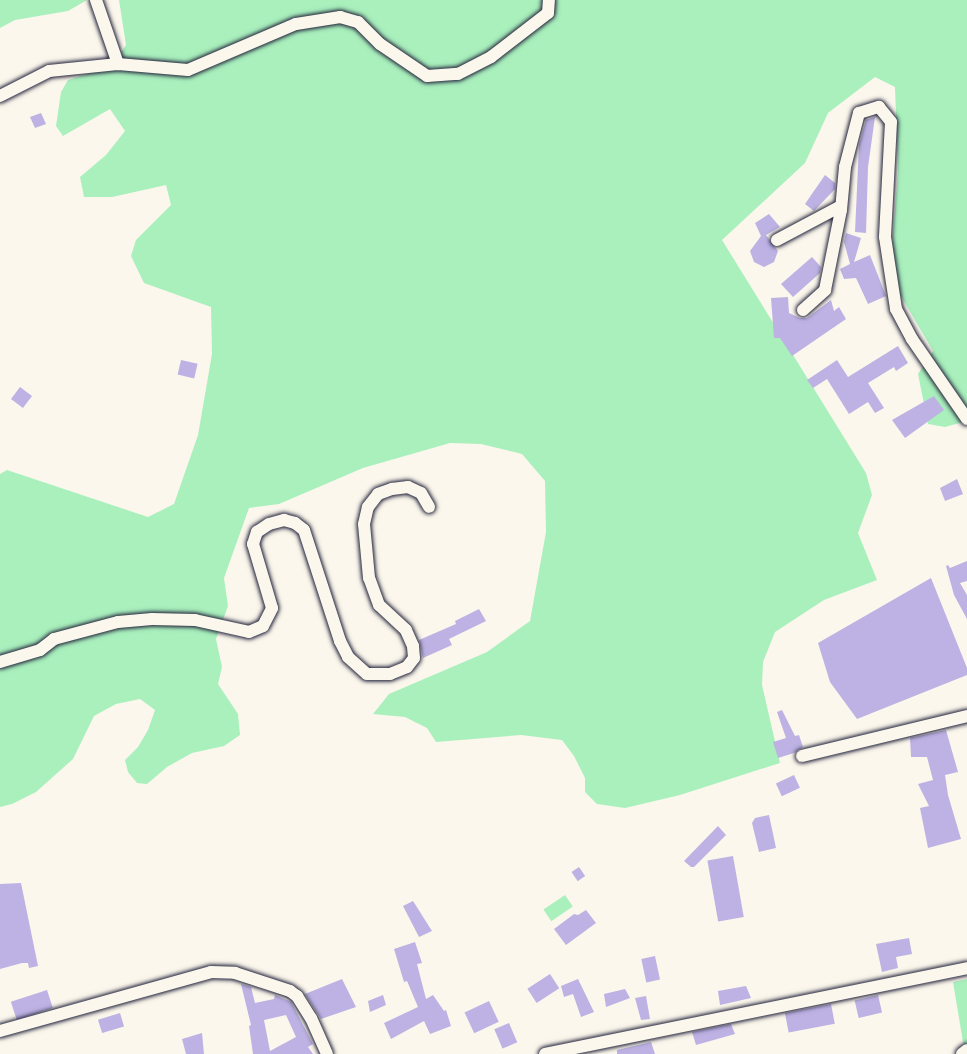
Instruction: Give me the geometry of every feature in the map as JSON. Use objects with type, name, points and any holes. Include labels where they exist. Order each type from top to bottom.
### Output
[{"type":"street","points":[[96,0],[118,64]]},
{"type":"street","points":[[0,96],[49,71],[118,64],[188,70],[296,24],[340,17],[358,22],[380,44],[427,76],[442,77],[458,74],[491,57],[548,13],[549,0]]},
{"type":"street","points":[[803,310],[825,290],[836,240],[845,167],[859,113],[879,107],[891,122],[891,174],[885,237],[896,309],[912,339],[967,419]]},
{"type":"street","points":[[777,240],[841,206]]},
{"type":"street","points":[[0,662],[40,650],[54,639],[118,622],[152,618],[195,620],[249,632],[263,626],[272,609],[253,544],[257,532],[268,524],[284,520],[295,522],[304,530],[340,641],[348,657],[367,674],[390,674],[407,667],[414,658],[413,646],[406,630],[380,605],[369,578],[364,524],[368,507],[378,494],[392,489],[408,487],[421,493],[429,507]]},
{"type":"street","points":[[802,756],[967,716]]},
{"type":"street","points":[[545,1054],[967,969]]},
{"type":"street","points":[[0,1031],[212,972],[235,973],[290,991],[297,996],[311,1017],[327,1054]]},
{"type":"street","points":[[962,1054],[967,1050]]},
{"type":"green space","points":[[0,0],[87,0],[68,11],[15,20],[0,28]]},
{"type":"green space","points":[[119,0],[967,0],[967,421],[945,427],[928,424],[918,374],[933,351],[898,291],[892,246],[898,172],[895,87],[875,77],[828,113],[805,163],[722,240],[866,473],[872,495],[858,533],[877,580],[824,600],[775,632],[763,662],[762,685],[780,763],[680,795],[625,808],[597,804],[585,792],[585,778],[574,756],[562,740],[521,735],[436,742],[427,728],[405,717],[373,714],[389,694],[487,652],[530,621],[546,532],[545,481],[522,454],[481,444],[450,443],[363,468],[279,504],[249,508],[224,578],[228,606],[216,639],[222,667],[218,684],[238,714],[240,735],[224,746],[192,753],[167,767],[147,784],[137,783],[128,772],[125,760],[138,747],[148,730],[155,710],[140,699],[116,704],[94,716],[73,759],[36,792],[12,804],[0,807],[0,474],[7,470],[148,517],[174,504],[198,435],[212,354],[211,307],[144,283],[131,256],[136,240],[171,205],[166,185],[112,197],[84,197],[80,177],[106,155],[125,131],[110,109],[63,136],[56,126],[61,92],[68,80],[112,66],[126,45]]},
{"type":"green space","points":[[565,895],[573,907],[551,921],[543,910]]},
{"type":"green space","points":[[967,979],[967,1054],[965,1054],[953,982]]},
{"type":"building","points":[[41,113],[46,124],[35,128],[30,117]]},
{"type":"building","points":[[875,117],[868,167],[866,233],[855,232],[859,145],[866,120]]},
{"type":"building","points":[[825,175],[835,183],[835,189],[814,211],[805,204]]},
{"type":"building","points":[[769,214],[780,227],[766,235],[778,251],[774,262],[764,267],[754,262],[750,251],[761,236],[755,223]]},
{"type":"building","points":[[846,233],[861,238],[854,262],[870,255],[886,296],[868,304],[856,278],[844,279],[840,269],[850,264],[844,242]]},
{"type":"building","points":[[812,257],[821,267],[820,273],[793,297],[781,284]]},
{"type":"building","points":[[788,297],[789,313],[800,318],[807,318],[831,300],[834,311],[839,307],[846,319],[792,356],[780,338],[774,338],[771,298]]},
{"type":"building","points":[[898,346],[908,363],[896,371],[894,367],[868,383],[884,408],[875,413],[868,402],[849,414],[827,379],[813,388],[807,380],[837,360],[848,377]]},
{"type":"building","points":[[181,360],[198,364],[194,378],[178,375]]},
{"type":"building","points":[[20,387],[32,396],[23,408],[11,399]]},
{"type":"building","points":[[934,396],[944,410],[905,438],[892,420]]},
{"type":"building","points":[[957,479],[963,494],[945,501],[940,488]]},
{"type":"building","points":[[967,561],[967,581],[960,583],[967,595],[967,619],[954,595],[946,566],[950,568]]},
{"type":"building","points":[[931,578],[967,668],[967,675],[857,719],[830,682],[818,643]]},
{"type":"building","points":[[479,609],[486,621],[449,639],[452,645],[423,658],[419,640],[456,624],[455,621]]},
{"type":"building","points":[[782,710],[795,736],[799,735],[803,747],[794,753],[778,758],[773,742],[786,738],[777,712]]},
{"type":"building","points":[[946,730],[958,772],[945,775],[948,795],[961,839],[928,848],[920,808],[929,806],[918,784],[933,780],[927,757],[911,757],[910,738]]},
{"type":"building","points":[[794,775],[800,788],[782,796],[776,783]]},
{"type":"building","points":[[769,815],[776,848],[759,852],[752,823],[755,818]]},
{"type":"building","points":[[718,826],[726,835],[694,867],[691,867],[684,861]]},
{"type":"building","points":[[733,856],[744,917],[718,922],[707,861]]},
{"type":"building","points":[[579,867],[585,876],[578,881],[572,872]]},
{"type":"building","points":[[21,883],[38,966],[29,968],[28,963],[22,963],[0,969],[0,884]]},
{"type":"building","points":[[413,901],[432,931],[419,937],[403,906]]},
{"type":"building","points":[[586,910],[596,923],[566,945],[554,929],[574,914],[578,915]]},
{"type":"building","points":[[909,938],[912,954],[896,957],[898,968],[882,972],[876,944]]},
{"type":"building","points":[[415,942],[422,963],[417,964],[426,999],[433,995],[444,1011],[446,1010],[451,1026],[430,1034],[424,1021],[391,1039],[384,1023],[418,1007],[407,981],[404,982],[394,949]]},
{"type":"building","points":[[655,956],[660,979],[646,982],[641,959]]},
{"type":"building","points":[[550,974],[559,988],[537,1003],[527,989]]},
{"type":"building","points":[[342,979],[356,1007],[321,1019],[305,994]]},
{"type":"building","points":[[578,979],[594,1012],[581,1017],[573,994],[564,997],[561,986]]},
{"type":"building","points":[[241,984],[251,987],[255,1003],[274,999],[275,995],[291,1002],[313,1044],[308,1047],[313,1054],[253,1054],[249,1026],[251,1025]],"holes":[[[286,1015],[296,1037],[270,1051],[264,1020]]]},
{"type":"building","points":[[746,986],[751,998],[720,1005],[718,991]]},
{"type":"building","points":[[625,989],[630,998],[606,1007],[604,994]]},
{"type":"building","points":[[47,990],[53,1008],[17,1020],[11,1002]]},
{"type":"building","points":[[383,995],[386,1005],[370,1012],[368,1001]]},
{"type":"building","points":[[878,995],[882,1013],[859,1018],[855,1000]]},
{"type":"building","points":[[646,996],[650,1019],[641,1020],[635,998]]},
{"type":"building","points":[[489,1001],[499,1022],[474,1033],[465,1012]]},
{"type":"building","points":[[831,1004],[835,1024],[789,1033],[785,1013]]},
{"type":"building","points":[[120,1013],[124,1026],[102,1033],[98,1020]]},
{"type":"building","points":[[509,1023],[517,1042],[502,1049],[494,1029]]},
{"type":"building","points":[[731,1024],[735,1034],[696,1045],[692,1032]]},
{"type":"building","points":[[202,1033],[204,1054],[186,1054],[182,1039]]},
{"type":"building","points":[[651,1042],[655,1054],[617,1054],[617,1050]]}]
